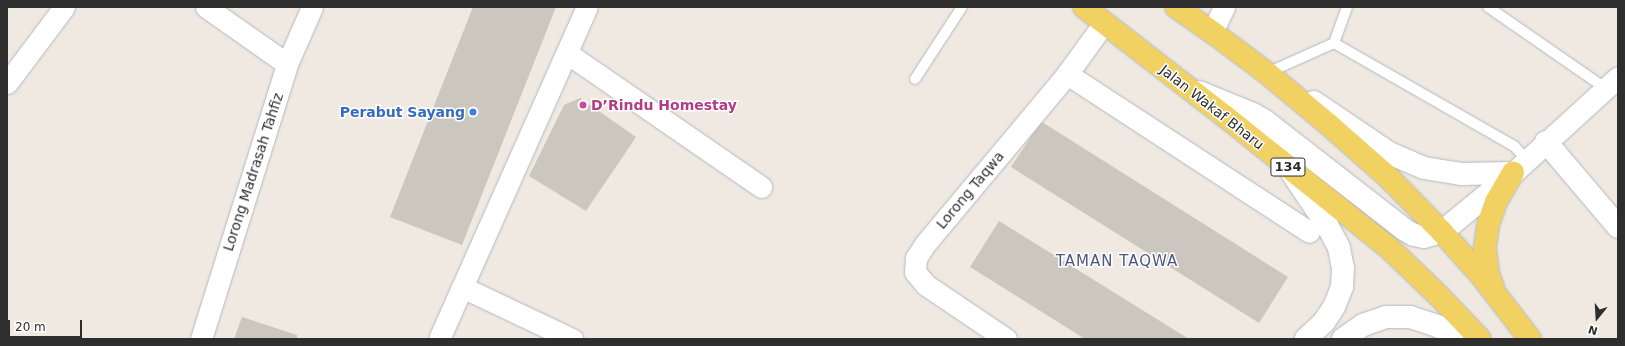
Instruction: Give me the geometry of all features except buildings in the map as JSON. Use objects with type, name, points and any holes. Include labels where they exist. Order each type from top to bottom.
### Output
[{"type":"main road","name":"Jalan Wakaf Bharu","points":[[1084,7],[1389,248],[1440,296],[1480,339]]},
{"type":"main road","points":[[1176,7],[1267,73],[1386,176],[1442,232],[1496,295],[1530,339]]},
{"type":"main road","points":[[1496,295],[1488,273],[1485,247],[1488,225],[1496,202],[1520,167]]},
{"type":"street","points":[[7,83],[64,7]]},
{"type":"street","points":[[206,7],[287,64]]},
{"type":"street","name":"Lorong Madrasah Tahfiz","points":[[200,339],[287,64],[312,7]]},
{"type":"street","points":[[439,339],[587,7]]},
{"type":"street","points":[[1212,32],[1224,7]]},
{"type":"street","name":"Lorong Taqwa","points":[[1006,339],[926,285],[915,272],[916,258],[925,244],[1067,74],[1104,23]]},
{"type":"street","points":[[567,53],[761,186]]},
{"type":"street","points":[[1267,73],[1301,93],[1389,153],[1424,168],[1461,174],[1520,167]]},
{"type":"street","points":[[1067,74],[1308,232]]},
{"type":"street","points":[[1188,88],[1253,114],[1265,121],[1405,230],[1414,235],[1424,237],[1442,232],[1520,167],[1612,82]]},
{"type":"street","points":[[1546,142],[1618,227]]},
{"type":"street","points":[[1287,166],[1327,224],[1339,248],[1343,268],[1342,287],[1334,307],[1324,322],[1306,339]]},
{"type":"street","points":[[462,288],[572,339]]},
{"type":"street","points":[[1343,339],[1363,325],[1386,317],[1410,317],[1468,339]]},
{"type":"lane","points":[[915,79],[962,7]]},
{"type":"lane","points":[[1267,73],[1334,43],[1347,7]]},
{"type":"lane","points":[[1488,7],[1612,82]]},
{"type":"lane","points":[[1334,43],[1514,146],[1520,167]]},
{"type":"place","name":"D’Rindu Homestay","points":[[583,105]]},
{"type":"place","name":"Perabut Sayang","points":[[473,112]]},
{"type":"district","name":"TAMAN TAQWA","points":[[1117,262]]}]
